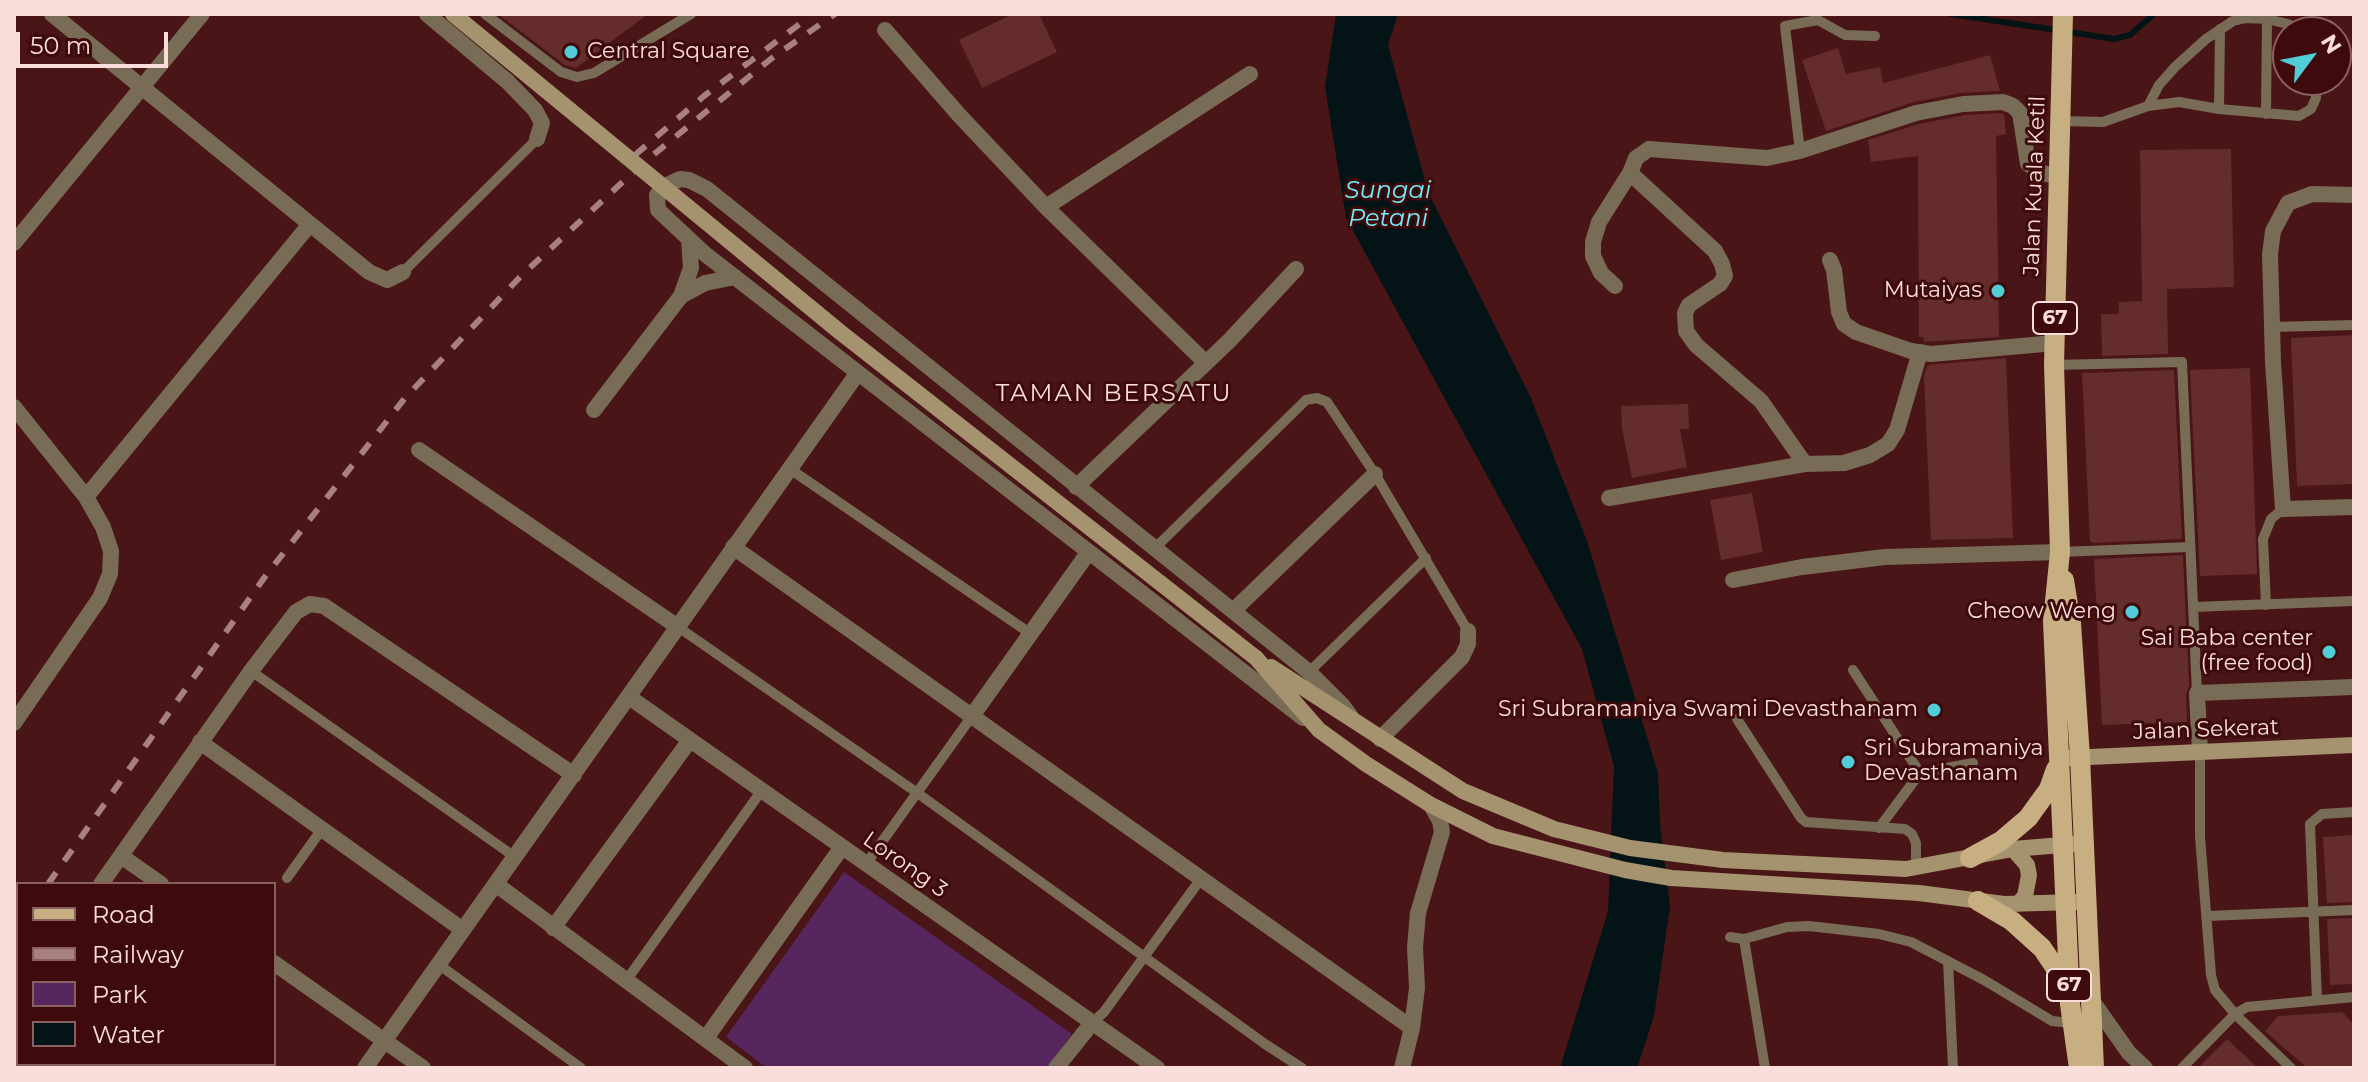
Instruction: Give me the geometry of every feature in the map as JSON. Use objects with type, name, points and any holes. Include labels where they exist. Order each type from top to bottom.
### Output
[{"type":"main road","name":"Jalan Kuala Ketil","points":[[2063,14],[2054,365],[2060,552],[2071,623],[2070,758],[2076,902],[2071,1013],[2079,1068]]},
{"type":"main road","points":[[1970,858],[2001,841],[2028,818],[2070,758]]},
{"type":"main road","points":[[1978,901],[2012,921],[2042,948],[2061,976],[2071,1013]]},
{"type":"main road","name":"Jalan Kuala Ketil","points":[[2076,902],[2093,1002],[2094,1068]]},
{"type":"street","points":[[52,14],[379,278],[387,280],[403,272]]},
{"type":"street","points":[[14,243],[202,14]]},
{"type":"street","points":[[427,14],[508,82],[535,110],[542,123],[537,139]]},
{"type":"street","points":[[453,14],[840,332],[1256,658],[1463,791],[1554,829],[1630,848],[1674,855],[1916,869],[2013,849],[2073,844]]},
{"type":"street","points":[[885,30],[959,115],[1046,207],[1206,363]]},
{"type":"street","points":[[1046,207],[1250,74]]},
{"type":"street","points":[[1615,286],[1601,273],[1593,256],[1593,242],[1599,222],[1636,158],[1649,149],[1756,158],[1800,151],[1916,113],[1963,104],[2003,102],[2020,113],[2028,164],[2041,173],[2059,176]]},
{"type":"street","points":[[1630,173],[1715,251],[1722,264],[1725,276],[1720,284],[1689,305],[1685,313],[1686,331],[1696,345],[1761,401],[1805,464]]},
{"type":"street","points":[[1354,722],[1343,706],[1309,672],[1234,610],[1076,487],[707,189],[680,179],[663,187],[656,203],[665,219],[689,240],[857,374],[1319,730],[1431,805],[1493,836],[1625,870],[1671,878],[1919,893],[2018,904],[2076,902]]},
{"type":"street","points":[[2354,195],[2312,194],[2288,203],[2273,231],[2270,254],[2271,327],[2283,509],[2354,507]]},
{"type":"street","points":[[86,497],[310,224]]},
{"type":"street","points":[[594,410],[681,296],[691,268],[689,240]]},
{"type":"street","points":[[1830,260],[1839,312],[1844,324],[1856,332],[1931,354],[2055,343]]},
{"type":"street","points":[[1076,487],[1206,363],[1296,269]]},
{"type":"street","points":[[681,296],[705,283],[735,277]]},
{"type":"street","points":[[1609,498],[1805,464],[1844,463],[1870,455],[1888,444],[1897,430],[1920,352]]},
{"type":"street","points":[[365,1068],[857,374]]},
{"type":"street","points":[[14,407],[86,497],[103,527],[111,551],[110,574],[100,598],[20,700],[14,723]]},
{"type":"street","points":[[419,450],[678,627]]},
{"type":"street","points":[[1234,610],[1375,474]]},
{"type":"street","points":[[733,547],[1412,1028]]},
{"type":"street","points":[[1733,580],[1802,567],[1885,557],[2060,552]]},
{"type":"street","points":[[972,716],[1088,553]]},
{"type":"street","points":[[102,882],[251,671],[296,612],[310,604],[324,606],[574,775]]},
{"type":"street","points":[[1380,739],[1462,657],[1468,644],[1468,631]]},
{"type":"street","points":[[1256,658],[1319,730]]},
{"type":"street","points":[[2200,752],[2197,693],[2354,687]]},
{"type":"street","name":"Lorong 3","points":[[629,697],[1157,1068]]},
{"type":"street","points":[[553,928],[690,740]]},
{"type":"street","points":[[200,742],[463,930]]},
{"type":"street","name":"Jalan Sekerat","points":[[2070,758],[2354,745]]},
{"type":"street","points":[[1402,1068],[1412,1028],[1417,988],[1415,947],[1418,913],[1442,832],[1431,805]]},
{"type":"street","points":[[706,1038],[842,847]]},
{"type":"street","points":[[2013,849],[2027,865],[2029,875],[2029,886],[2018,904]]},
{"type":"street","points":[[121,856],[158,882]]},
{"type":"street","points":[[497,885],[745,1068]]},
{"type":"street","points":[[276,964],[423,1068]]},
{"type":"street","points":[[2093,1002],[2129,1053],[2145,1068]]},
{"type":"street","points":[[1056,1068],[1092,1023]]},
{"type":"lane","points":[[485,14],[561,72],[577,77],[594,73],[691,14]]},
{"type":"lane","points":[[2148,106],[2159,85],[2175,67],[2220,29],[2246,18],[2272,20]]},
{"type":"lane","points":[[2266,114],[2267,19]]},
{"type":"lane","points":[[1800,151],[1785,26],[1818,20],[1845,35],[1875,36]]},
{"type":"lane","points":[[2219,109],[2220,29]]},
{"type":"lane","points":[[2061,121],[2103,122],[2148,106],[2179,102],[2299,116],[2311,109],[2316,96]]},
{"type":"lane","points":[[403,272],[537,139]]},
{"type":"lane","points":[[2271,327],[2354,325]]},
{"type":"lane","points":[[2054,365],[2182,362],[2197,693]]},
{"type":"lane","points":[[1155,548],[1306,400],[1317,398],[1327,402],[1375,474],[1468,631]]},
{"type":"lane","points":[[790,469],[1031,634]]},
{"type":"lane","points":[[2266,605],[2263,539],[2271,519],[2283,509]]},
{"type":"lane","points":[[2060,552],[2190,547]]},
{"type":"lane","points":[[1309,672],[1426,558]]},
{"type":"lane","points":[[2193,607],[2354,601]]},
{"type":"lane","points":[[678,627],[916,792],[1302,1068]]},
{"type":"lane","points":[[1853,670],[1920,773]]},
{"type":"lane","points":[[251,671],[515,857]]},
{"type":"lane","points":[[866,864],[972,716]]},
{"type":"lane","points":[[1737,719],[1801,818],[1806,822],[1905,829],[1912,834],[1916,843],[1916,869]]},
{"type":"lane","points":[[2200,752],[2200,837],[2215,990],[2235,1014],[2291,1068]]},
{"type":"lane","points":[[1879,828],[1920,773],[1973,763]]},
{"type":"lane","points":[[626,981],[762,790]]},
{"type":"lane","points":[[2317,1000],[2310,824],[2322,814],[2354,812]]},
{"type":"lane","points":[[287,878],[322,829]]},
{"type":"lane","points":[[1092,1023],[1104,1012],[1200,880]]},
{"type":"lane","points":[[2207,916],[2354,910]]},
{"type":"lane","points":[[1730,937],[1744,939],[1787,927],[1809,926],[1879,934],[1911,942],[2052,1021],[2071,1013]]},
{"type":"lane","points":[[1744,939],[1765,1068]]},
{"type":"lane","points":[[1948,961],[1953,1068]]},
{"type":"lane","points":[[438,964],[581,1068]]},
{"type":"lane","points":[[2182,1068],[2235,1014],[2247,1007],[2354,997]]},
{"type":"green space","points":[[844,872],[1072,1034],[1047,1068],[767,1068],[726,1037]]},
{"type":"water","name":"Sungai Petani","points":[[1336,14],[1398,14],[1388,45],[1428,192],[1530,396],[1587,541],[1658,773],[1660,824],[1670,906],[1654,1016],[1637,1068],[1560,1068],[1608,911],[1614,766],[1582,649],[1346,218],[1325,87]]},
{"type":"building","name":"Central Square","points":[[498,14],[648,14],[576,68],[565,65]]},
{"type":"building","points":[[1013,14],[1039,14],[1057,52],[982,88],[959,40]]},
{"type":"building","points":[[1838,48],[1846,74],[1880,67],[1883,83],[1990,55],[2000,91],[1961,93],[1914,102],[1826,131],[1802,60]]},
{"type":"building","points":[[2004,114],[2006,134],[1996,136],[1999,337],[1924,342],[1923,337],[1919,337],[1918,156],[1871,162],[1868,140],[1919,124],[1964,115]]},
{"type":"building","points":[[2231,149],[2234,287],[2167,289],[2168,354],[2102,356],[2101,314],[2119,314],[2119,302],[2142,301],[2140,150]]},
{"type":"building","points":[[2354,335],[2354,484],[2297,486],[2291,338]]},
{"type":"building","points":[[2006,358],[2013,538],[1931,540],[1924,376],[1928,365]]},
{"type":"building","points":[[2250,368],[2257,574],[2200,576],[2190,370]]},
{"type":"building","points":[[2174,370],[2182,539],[2093,543],[2090,541],[2082,373]]},
{"type":"building","points":[[1688,404],[1689,429],[1680,429],[1687,467],[1632,478],[1621,406]]},
{"type":"building","points":[[1752,493],[1763,552],[1721,560],[1710,500]]},
{"type":"building","points":[[2183,555],[2189,686],[2186,694],[2187,722],[2102,725],[2094,559]]},
{"type":"building","points":[[2354,835],[2354,902],[2327,903],[2323,837]]},
{"type":"building","points":[[2354,918],[2354,984],[2330,985],[2327,919]]},
{"type":"building","points":[[2342,1012],[2354,1024],[2354,1068],[2307,1068],[2265,1031],[2278,1016]]},
{"type":"building","points":[[2227,1039],[2258,1068],[2198,1068]]},
{"type":"waterway","points":[[1951,14],[2114,39],[2130,35],[2154,14]]},
{"type":"railway","points":[[49,882],[264,578],[405,398],[522,275],[642,164],[772,58],[835,14]]},
{"type":"railway","points":[[635,155],[704,96],[801,23]]},
{"type":"place","name":"Central Square","points":[[571,52]]},
{"type":"place","name":"Mutaiyas","points":[[1998,291]]},
{"type":"place","name":"Cheow Weng","points":[[2132,612]]},
{"type":"place","name":"Sai Baba center (free food)","points":[[2329,652]]},
{"type":"place","name":"Sri Subramaniya Swami Devasthanam","points":[[1934,710]]},
{"type":"place","name":"Sri Subramaniya Devasthanam","points":[[1848,762]]},
{"type":"district","name":"TAMAN BERSATU","points":[[1114,394]]}]
